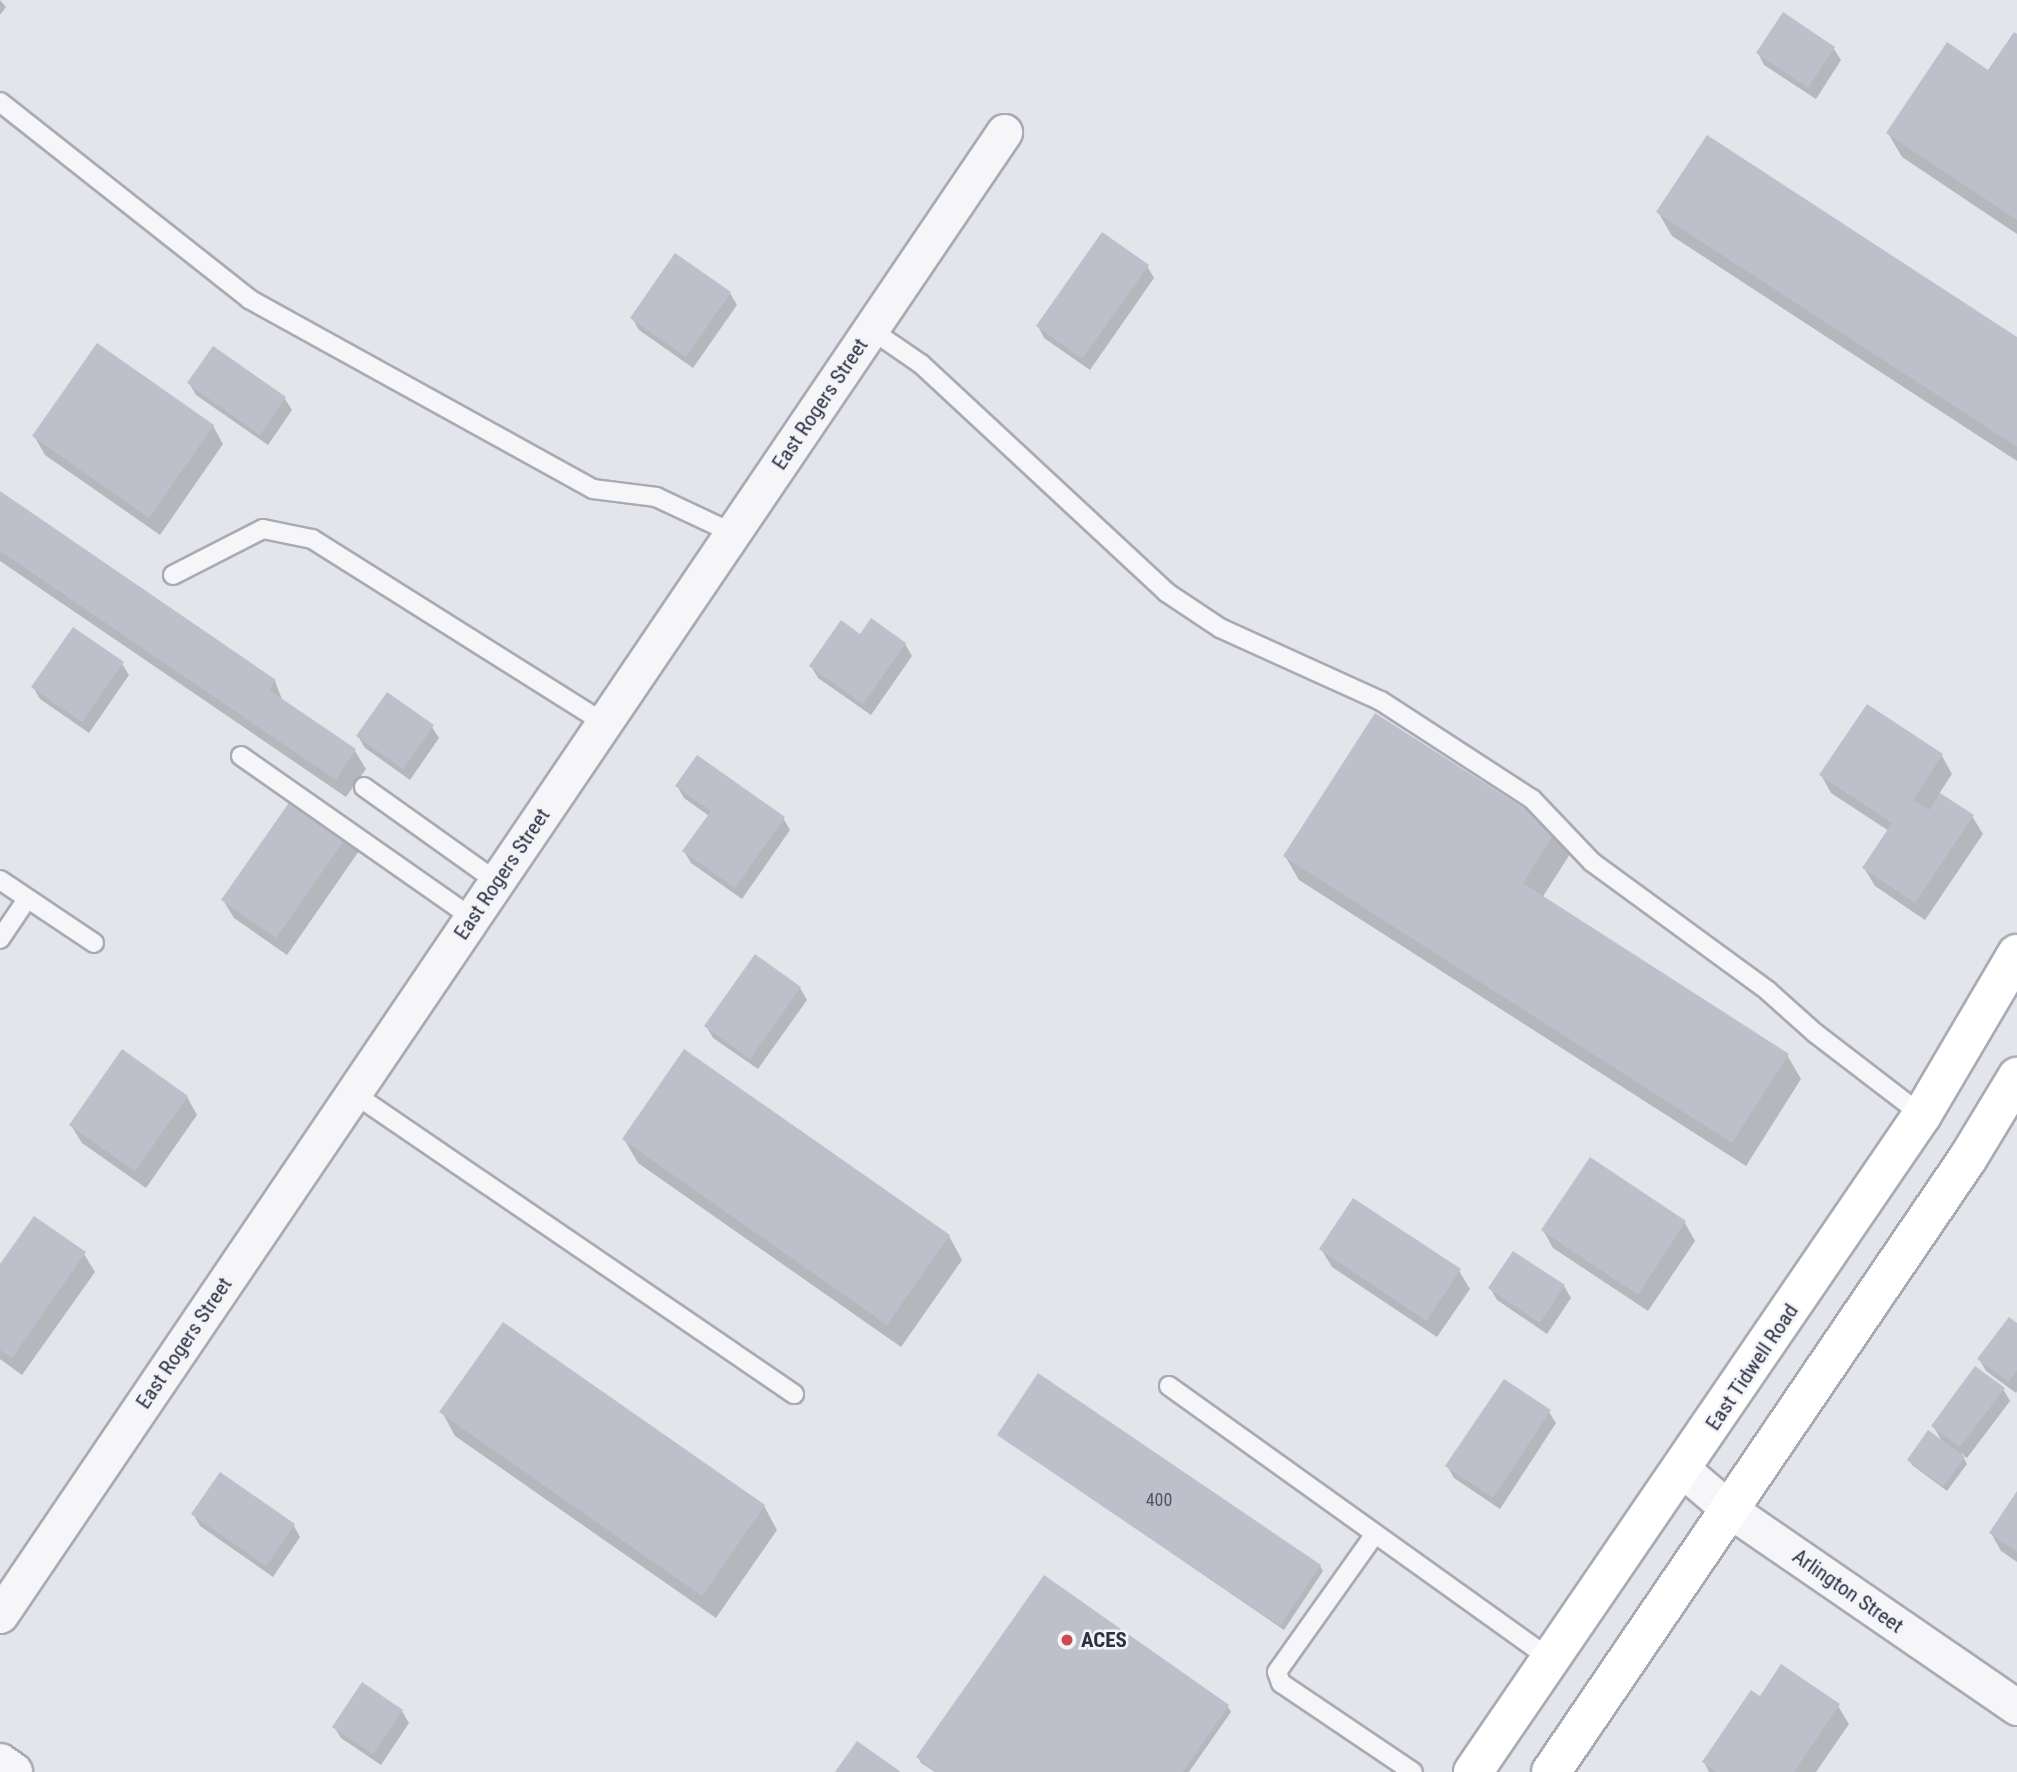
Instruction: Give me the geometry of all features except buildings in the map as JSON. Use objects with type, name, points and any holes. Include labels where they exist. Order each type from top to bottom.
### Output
[{"type":"main road","name":"East Tidwell Road","points":[[1473,1772],[1683,1470],[1922,1115],[2017,954]]},
{"type":"main road","points":[[1551,1772],[1968,1158],[2017,1077]]},
{"type":"street","name":"East Rogers Street","points":[[0,1615],[1004,132]]},
{"type":"street","name":"Arlington Street","points":[[1683,1470],[1730,1510],[2017,1707]]},
{"type":"street","points":[[0,1763],[13,1772]]},
{"type":"lane","points":[[0,102],[249,299],[593,489],[656,497],[733,533]]},
{"type":"lane","points":[[870,330],[921,364],[1166,592],[1220,628],[1381,701],[1532,799],[1592,862],[1768,991],[1815,1033],[1922,1115]]},
{"type":"lane","points":[[173,575],[262,529],[313,539],[604,723]]},
{"type":"lane","points":[[241,756],[472,918]]},
{"type":"lane","points":[[364,787],[497,882]]},
{"type":"lane","points":[[0,880],[94,943]]},
{"type":"lane","points":[[0,939],[27,899]]},
{"type":"lane","points":[[353,1093],[794,1394]]},
{"type":"lane","points":[[1169,1386],[1551,1659]]},
{"type":"lane","points":[[1375,1534],[1277,1672],[1281,1683],[1413,1772]]},
{"type":"place","name":"ACES","points":[[1067,1640]]}]
